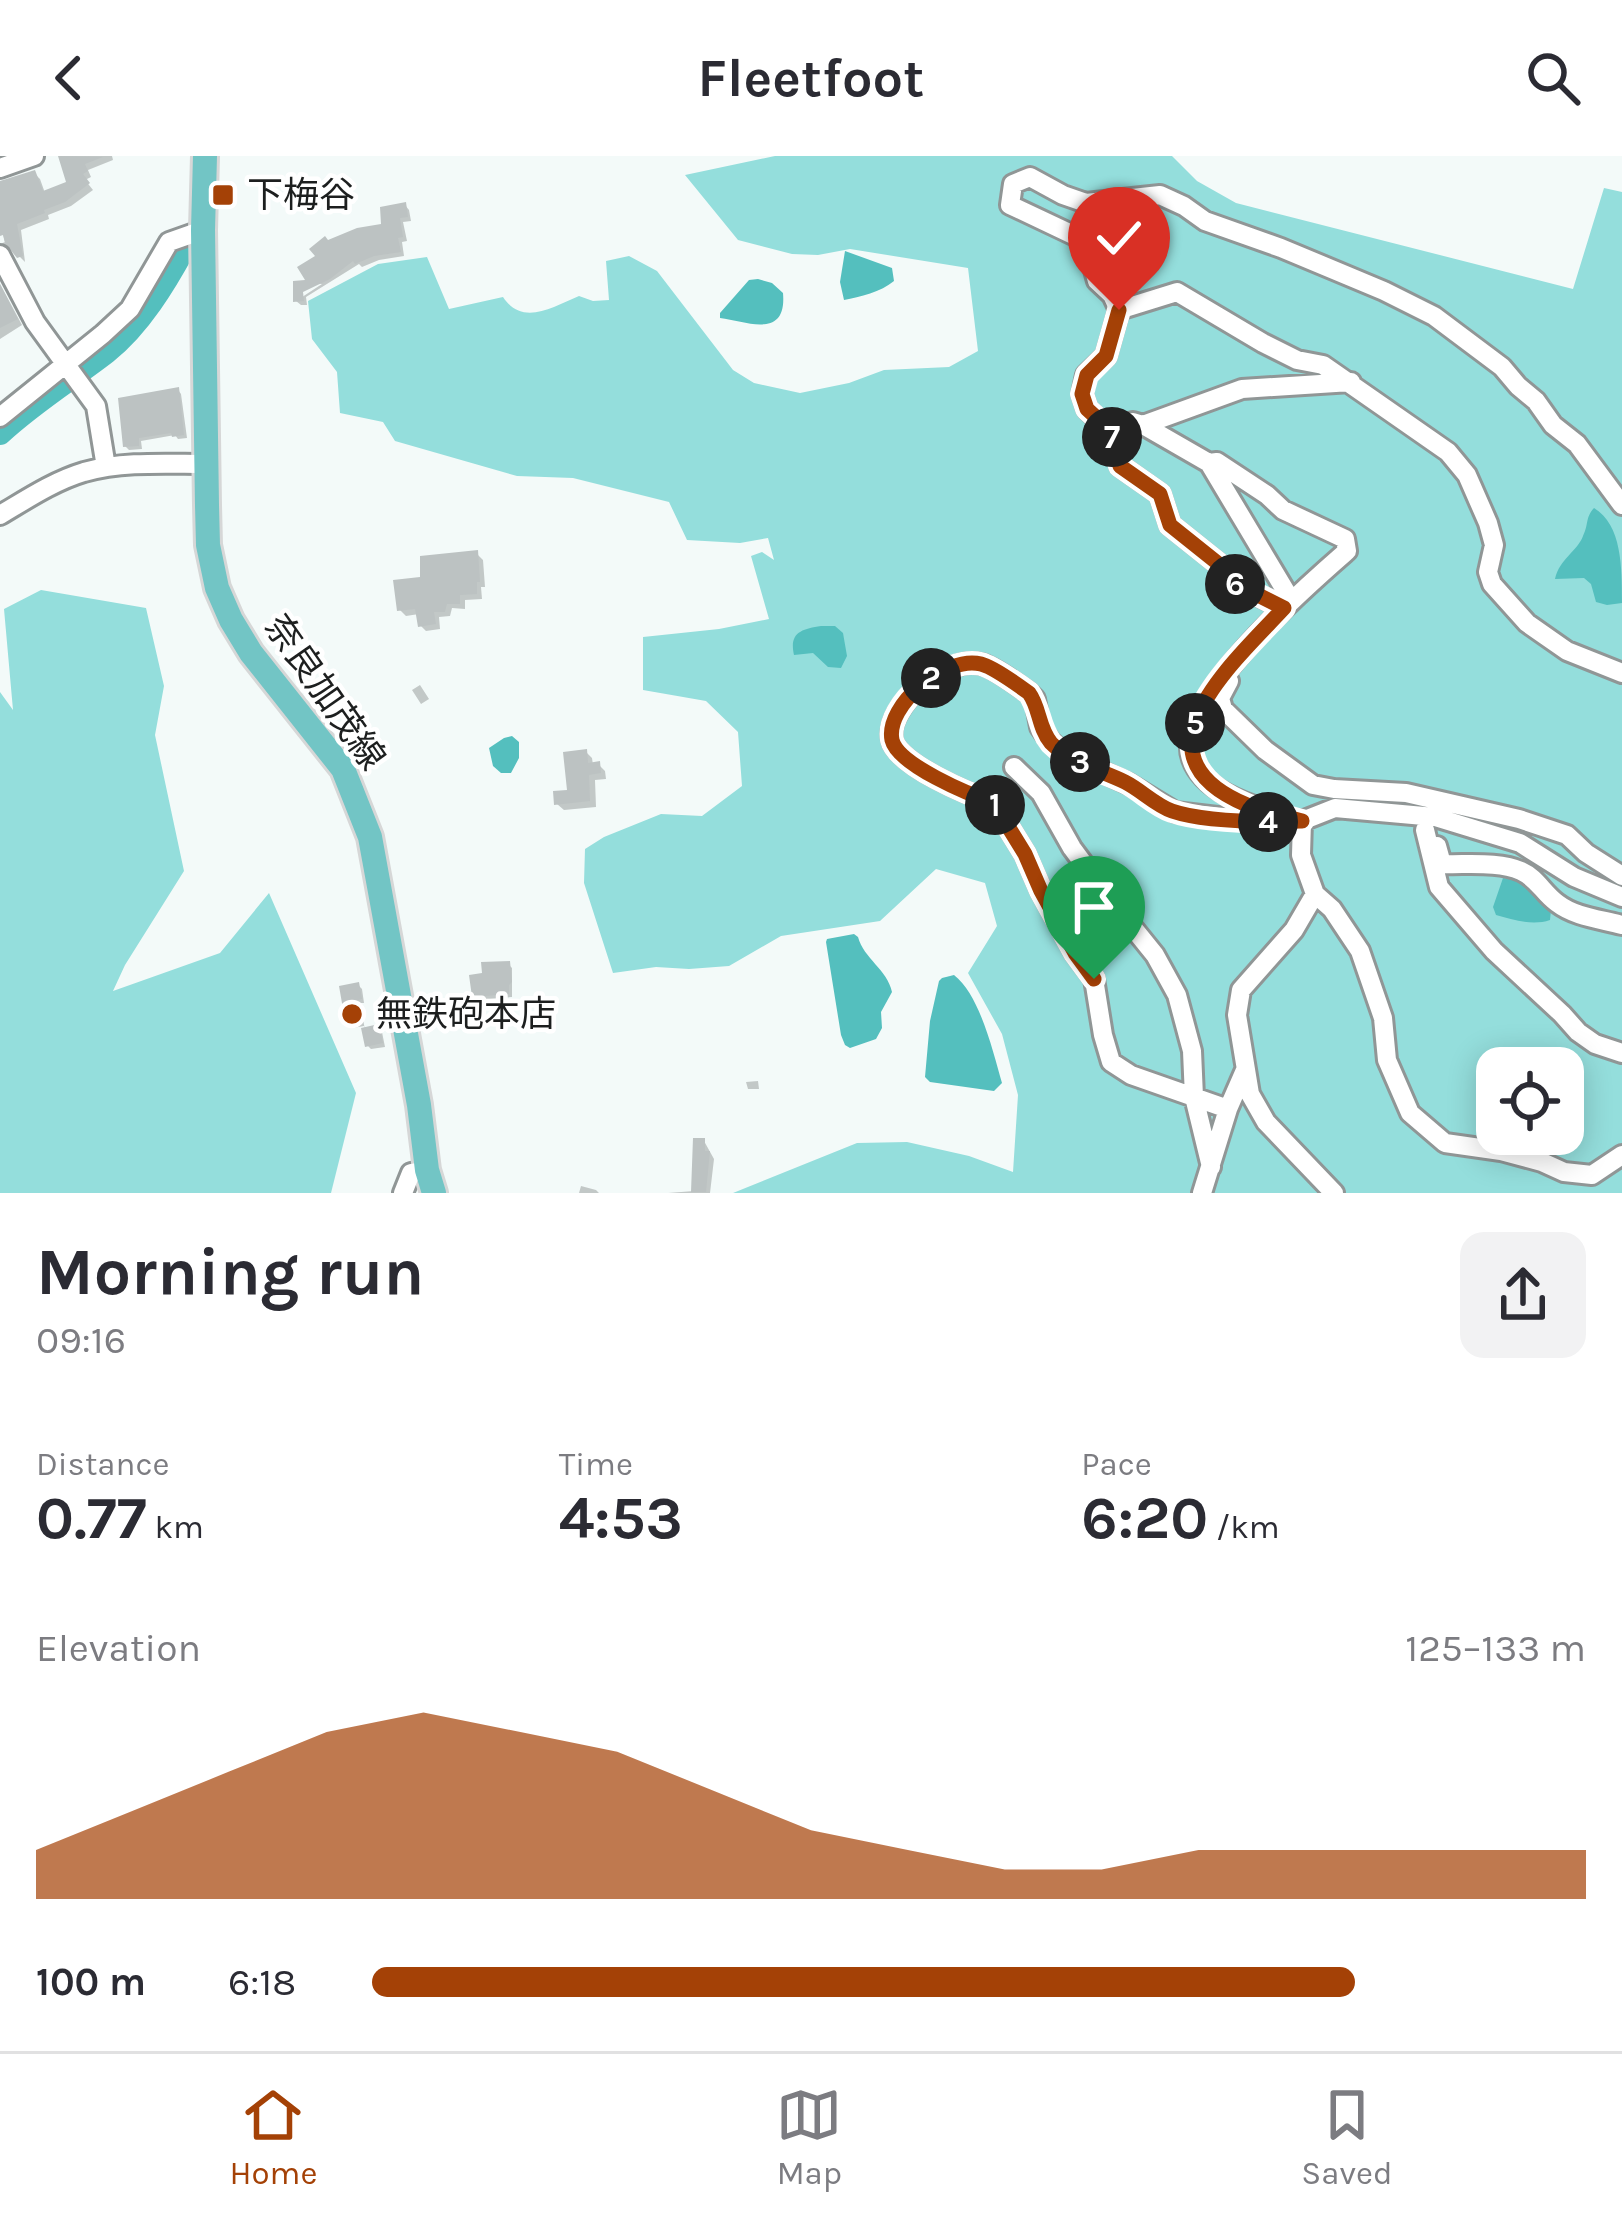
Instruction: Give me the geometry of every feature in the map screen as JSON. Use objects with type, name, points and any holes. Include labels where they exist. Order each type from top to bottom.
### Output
[{"type":"main road","name":"奈良加茂線","points":[[205,156],[208,545],[217,588],[251,653],[343,769],[370,837],[431,1181]]},
{"type":"street","points":[[0,168],[34,156]]},
{"type":"street","points":[[1288,604],[1230,581],[1220,565],[1170,525],[1160,494],[1120,466],[1110,430],[1087,409],[1082,394],[1087,375],[1106,356],[1119,310],[1112,295],[1096,281],[1085,242],[1010,205],[1013,184],[1030,177],[1086,203],[1160,195],[1205,221],[1281,248],[1434,316],[1536,401],[1552,424],[1577,444],[1622,505]]},
{"type":"street","points":[[0,417],[71,372],[130,309],[169,242],[203,230]]},
{"type":"street","points":[[0,255],[35,322],[96,406],[106,467]]},
{"type":"street","points":[[1119,310],[1177,292],[1263,343],[1298,360],[1323,365],[1448,452],[1468,475],[1495,545],[1488,572],[1492,584],[1527,623],[1567,652],[1622,674]]},
{"type":"street","points":[[1143,425],[1242,388],[1351,382]]},
{"type":"street","points":[[1110,430],[1133,422],[1143,425],[1209,463],[1288,604]]},
{"type":"street","points":[[1209,463],[1226,467],[1283,510],[1345,539],[1347,551],[1226,670],[1192,727],[1189,743],[1192,762],[1208,780],[1246,805],[1302,821]]},
{"type":"street","points":[[0,514],[82,472],[206,464]]},
{"type":"street","points":[[1257,637],[1220,698],[1223,709],[1297,776],[1334,789],[1406,793],[1519,819],[1567,836],[1622,876]]},
{"type":"street","points":[[1228,1109],[1131,1075],[1112,1062],[1094,979],[1075,953],[993,802],[966,794],[901,755],[892,744],[892,728],[909,697],[929,679],[949,666],[983,664],[1029,693],[1040,727],[1065,755],[1129,784],[1175,812],[1260,822],[1302,821],[1335,808],[1456,821],[1520,843],[1574,877],[1622,897]]},
{"type":"street","points":[[1014,767],[1041,794],[1072,848],[1155,955],[1177,995],[1211,1166]]},
{"type":"street","points":[[1302,821],[1301,855],[1315,894],[1332,909],[1360,951],[1383,1018],[1388,1060],[1410,1113],[1444,1143],[1501,1151],[1564,1172],[1592,1175],[1622,1155]]},
{"type":"street","points":[[1622,925],[1574,914],[1522,871],[1442,864],[1431,831],[1425,830],[1439,886],[1474,930],[1578,1032],[1622,1053]]},
{"type":"street","points":[[1315,894],[1294,930],[1241,990],[1237,1015],[1250,1094],[1265,1122],[1334,1193]]},
{"type":"street","points":[[1202,1193],[1245,1070]]},
{"type":"street","points":[[403,1193],[411,1172],[431,1181]]},
{"type":"street","points":[[1564,1172],[1583,1193]]},
{"type":"shaded area","points":[[775,156],[1172,156],[1197,181],[1236,203],[1573,289],[1604,188],[1622,192],[1622,1193],[733,1193],[857,1143],[907,1142],[1013,1172],[1018,1095],[1002,1034],[968,973],[997,926],[985,883],[936,869],[880,921],[781,936],[729,966],[613,973],[584,883],[585,849],[661,814],[702,816],[742,786],[738,732],[706,701],[643,690],[643,637],[769,619],[751,556],[762,552],[774,560],[768,538],[740,543],[687,540],[669,502],[573,478],[517,476],[395,441],[383,422],[340,413],[337,372],[312,339],[308,301],[378,264],[427,257],[449,309],[503,297],[520,311],[538,312],[579,296],[609,300],[606,261],[629,256],[657,271],[733,370],[754,383],[800,393],[884,370],[949,367],[978,351],[968,268],[850,249],[792,254],[738,240],[685,175]]},
{"type":"shaded area","points":[[845,251],[892,268],[894,281],[844,300],[840,282]]},
{"type":"shaded area","points":[[758,279],[783,293],[779,317],[764,324],[720,318],[749,280]]},
{"type":"shaded area","points":[[1594,508],[1615,536],[1622,603],[1596,602],[1584,578],[1555,579],[1580,542]]},
{"type":"shaded area","points":[[41,590],[146,608],[164,686],[155,735],[184,871],[113,991],[220,953],[269,893],[356,1093],[331,1193],[0,1193],[0,692],[13,710],[4,609]]},
{"type":"shaded area","points":[[835,626],[843,633],[847,656],[841,668],[828,667],[813,653],[794,655],[798,633]]},
{"type":"shaded area","points":[[512,736],[519,742],[519,758],[511,773],[501,773],[493,766],[489,748]]},
{"type":"shaded area","points":[[1503,878],[1524,880],[1551,910],[1550,920],[1530,922],[1496,915],[1493,907]]},
{"type":"shaded area","points":[[854,934],[892,992],[881,1012],[882,1028],[876,1039],[850,1048],[841,1035],[826,942]]},
{"type":"shaded area","points":[[954,975],[971,996],[984,1025],[1002,1083],[994,1091],[930,1082],[925,1077],[939,981]]},
{"type":"building","points":[[58,156],[103,157],[85,164],[88,171],[83,174],[90,183],[65,202],[17,224],[23,256],[17,258],[0,236],[0,181],[35,170],[43,191],[66,182]]},
{"type":"building","points":[[406,202],[408,217],[400,218],[403,237],[398,238],[401,252],[353,261],[303,292],[304,301],[293,302],[293,281],[305,280],[297,267],[315,256],[309,249],[325,236],[328,240],[381,224],[380,207]]},
{"type":"building","points":[[0,284],[18,319],[0,328]]},
{"type":"building","points":[[179,387],[184,435],[139,438],[139,446],[123,447],[118,398]]},
{"type":"building","points":[[478,550],[477,594],[460,595],[460,604],[447,604],[445,612],[434,612],[436,624],[418,627],[415,609],[397,611],[393,580],[420,577],[420,556]]},
{"type":"building","points":[[587,749],[588,763],[600,761],[601,773],[589,775],[590,801],[554,805],[553,791],[567,790],[563,752]]},
{"type":"building","points":[[510,961],[509,994],[472,997],[469,975],[482,973],[481,962]]},
{"type":"building","points":[[359,982],[362,1023],[346,1026],[339,986]]},
{"type":"building","points":[[379,1024],[383,1043],[365,1047],[361,1028]]},
{"type":"building","points":[[693,1138],[705,1138],[705,1151],[710,1151],[706,1192],[691,1192]]},
{"type":"waterway","points":[[0,433],[129,330],[185,246]]},
{"type":"place","name":"下梅谷","points":[[223,195]]},
{"type":"place","name":"無鉄砲本店","points":[[352,1014]]},
{"type":"route","points":[[1094,979],[1075,953],[993,802],[966,794],[901,755],[892,744],[892,728],[909,697],[929,679],[949,666],[983,664],[1029,693],[1040,727],[1065,755],[1129,784],[1162,806],[1225,819],[1302,821],[1246,805],[1208,780],[1192,762],[1192,727],[1208,700],[1226,670],[1284,608],[1230,581],[1220,565],[1170,525],[1160,494],[1120,466],[1110,430],[1087,409],[1082,394],[1087,375],[1106,356],[1119,310]]}]
